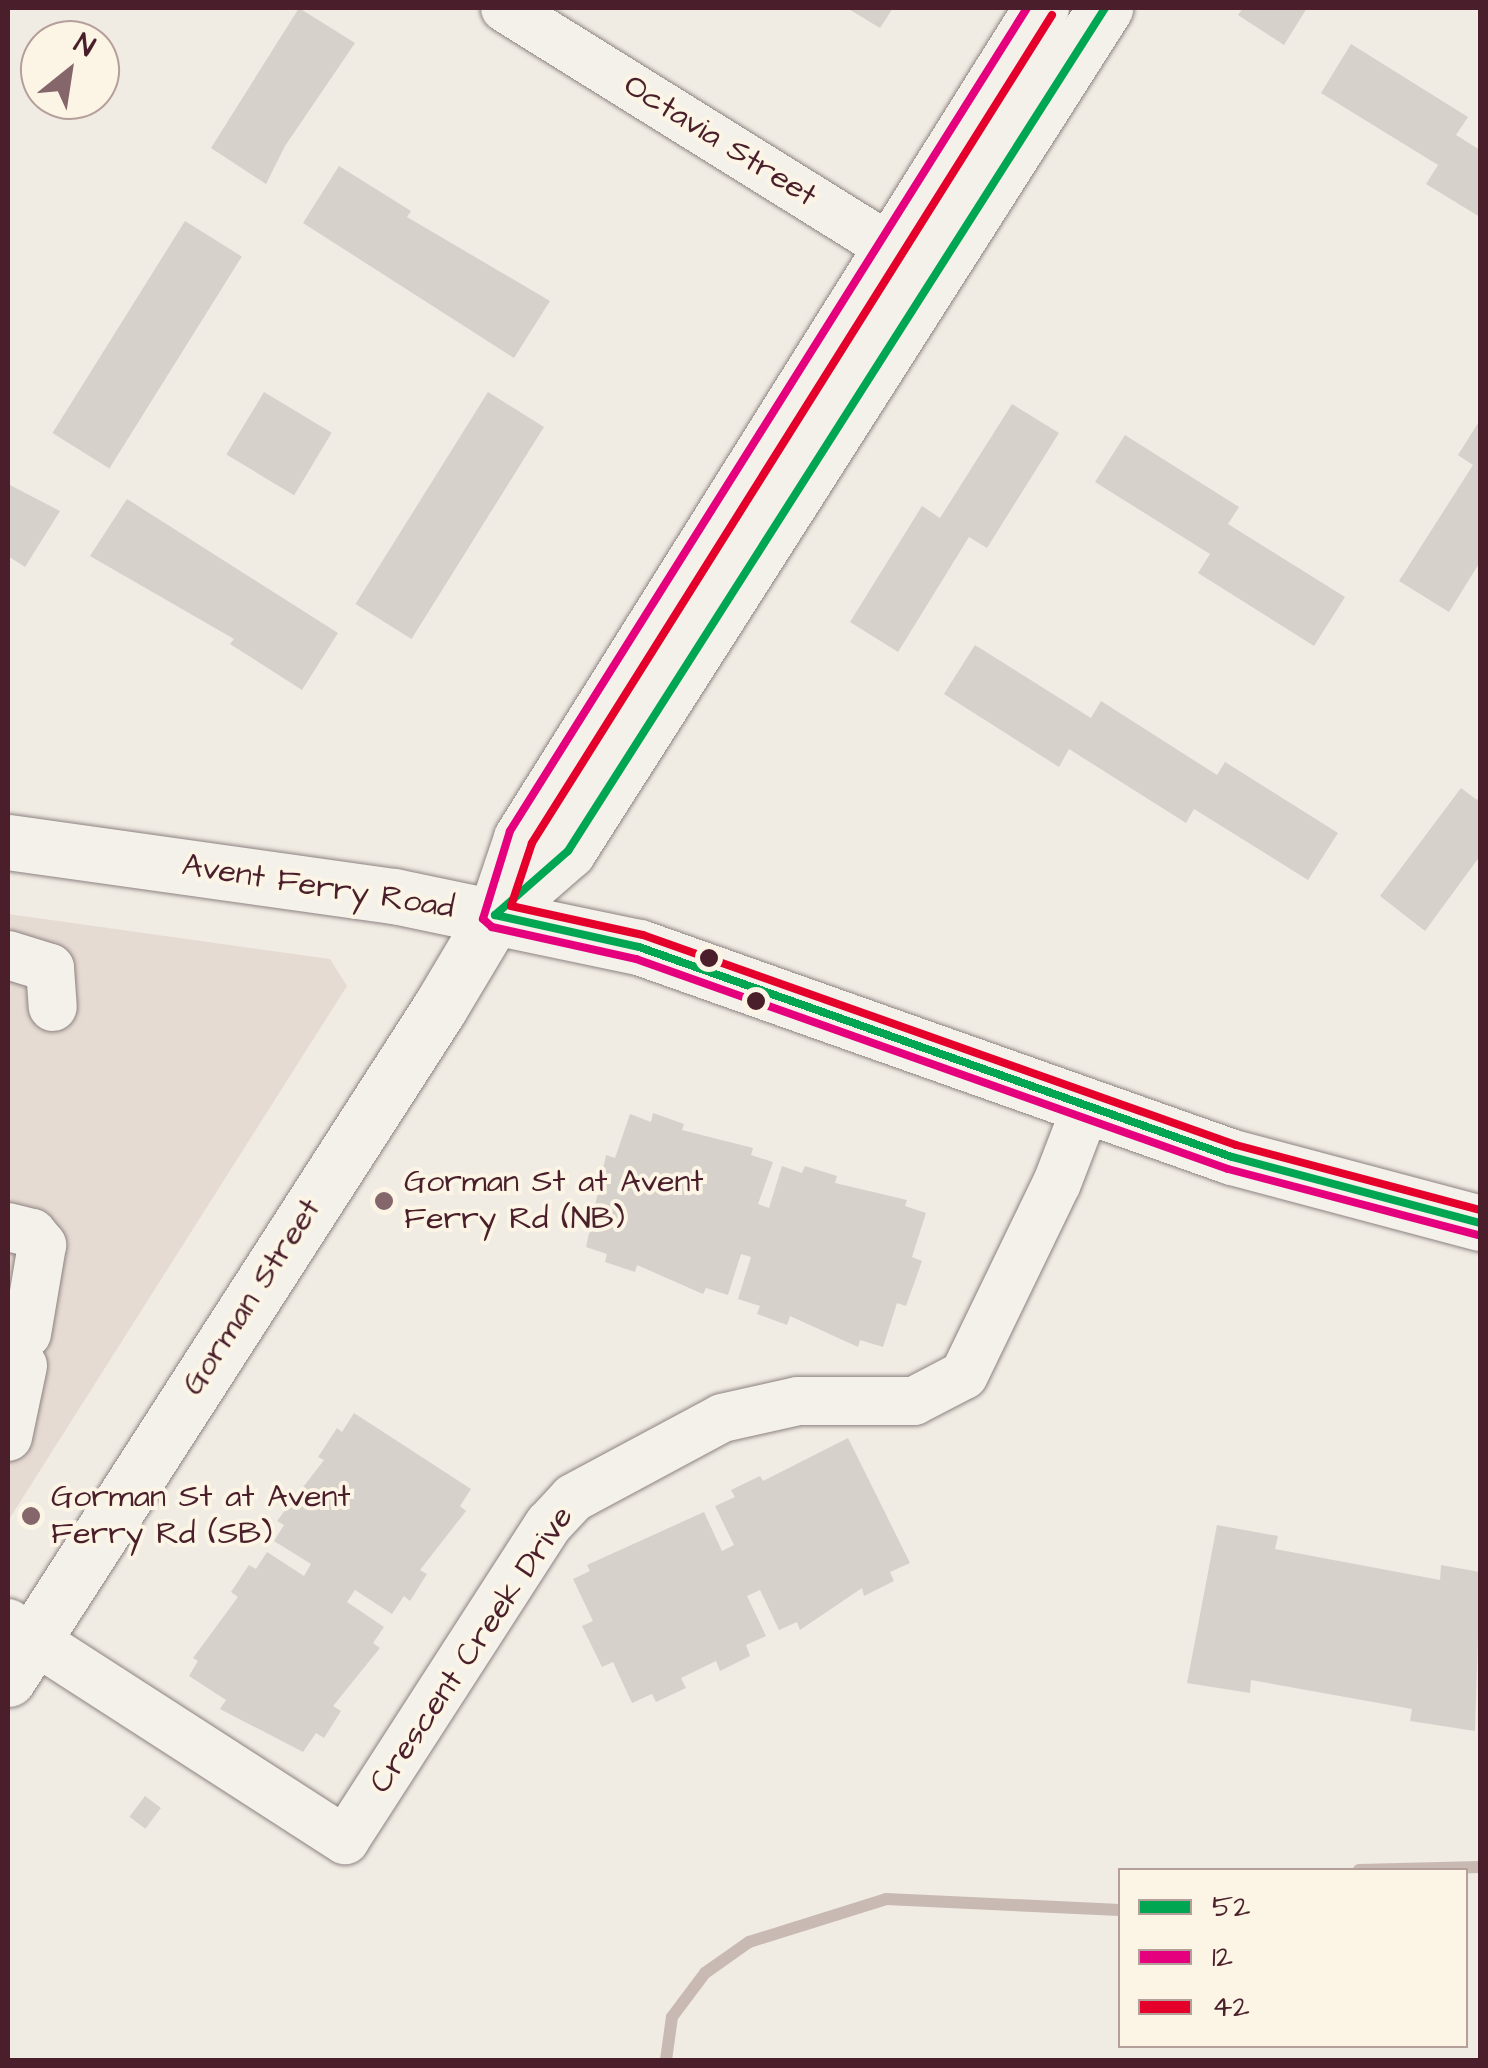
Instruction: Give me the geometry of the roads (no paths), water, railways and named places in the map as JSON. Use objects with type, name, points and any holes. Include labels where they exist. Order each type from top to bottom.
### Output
[{"type":"main road","name":"Gorman Street","points":[[16,1647],[495,915],[521,838],[888,246],[1041,8]]},
{"type":"main road","name":"Gorman Street","points":[[495,915],[568,851],[1105,8]]},
{"type":"main road","name":"Avent Ferry Road","points":[[8,842],[495,915],[638,947],[1232,1157],[1480,1222]]},
{"type":"street","name":"Octavia Street","points":[[505,8],[934,275]]},
{"type":"street","points":[[8,955],[50,968],[54,1007]]},
{"type":"street","name":"Crescent Creek Drive","points":[[16,1647],[345,1840],[549,1524],[573,1498],[722,1418],[798,1401],[914,1401],[946,1390],[964,1375],[1057,1183],[1086,1105]]},
{"type":"street","points":[[8,1227],[32,1234],[42,1246],[8,1438]]},
{"type":"waterway","points":[[1440,1868],[1480,1867]]},
{"type":"waterway","points":[[666,2060],[672,2017],[705,1973],[749,1942],[886,1899],[1118,1910]]},
{"type":"place","name":"Gorman St at Avent Ferry Rd (NB)","points":[[384,1201]]},
{"type":"place","name":"Gorman St at Avent Ferry Rd (SB)","points":[[31,1516]]}]
